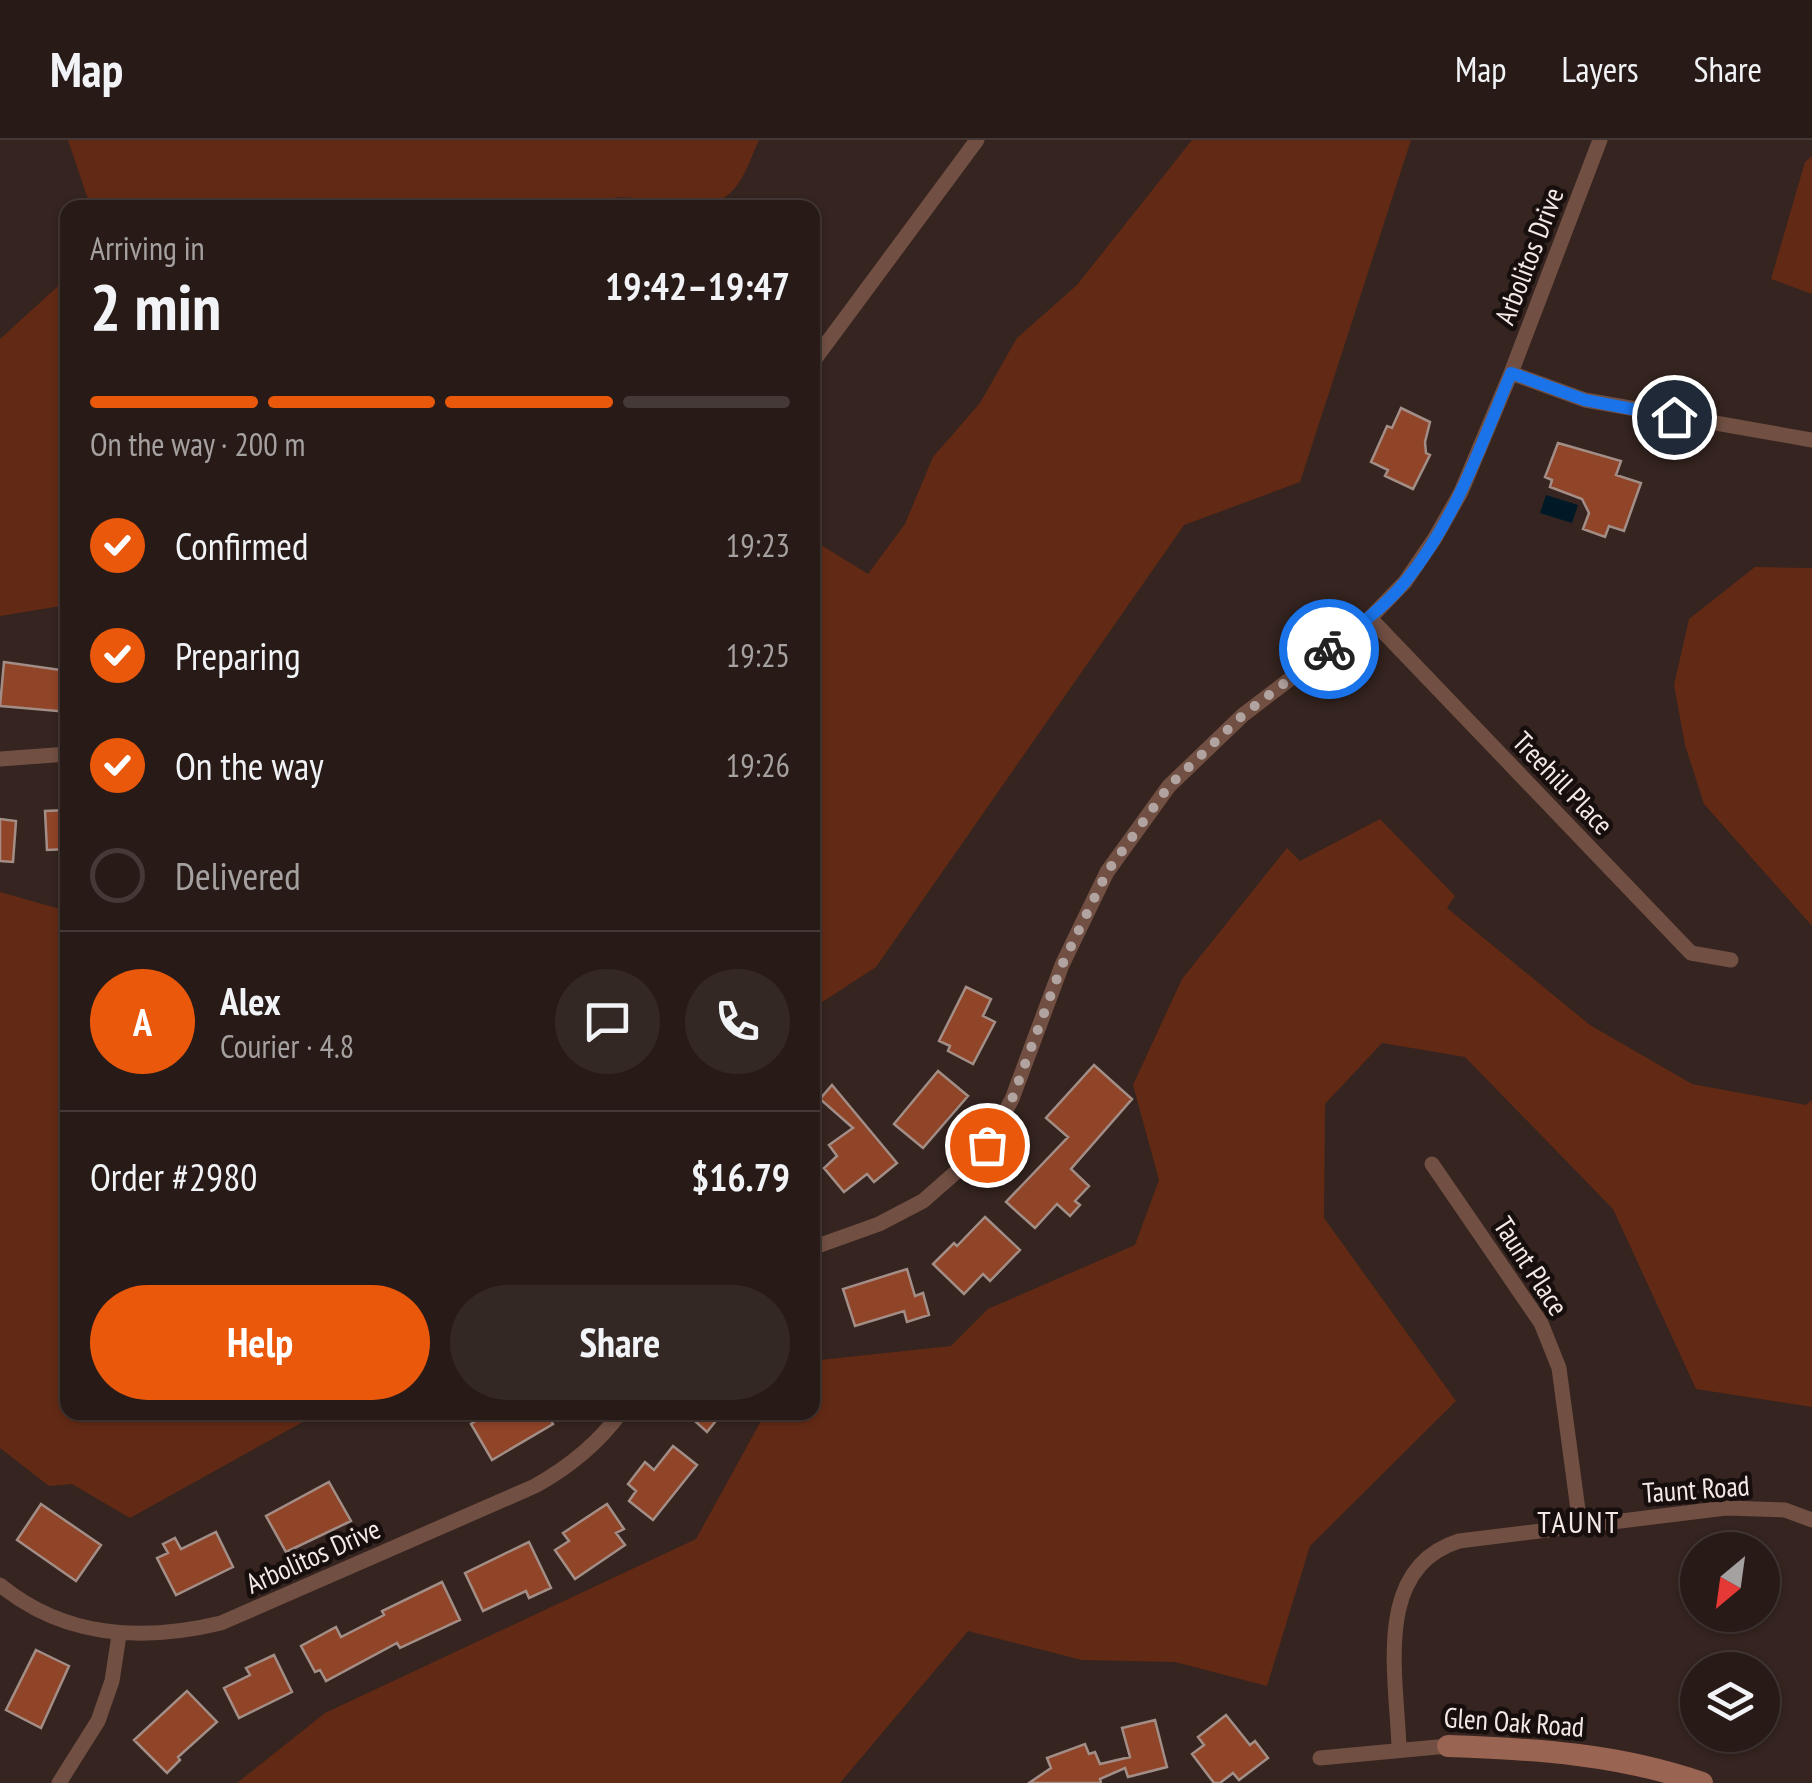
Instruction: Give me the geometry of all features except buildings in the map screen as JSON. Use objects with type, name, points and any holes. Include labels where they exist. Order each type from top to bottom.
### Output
[{"type":"street","points":[[820,353],[977,140]]},
{"type":"street","name":"Arbolitos Drive","points":[[820,1245],[880,1224],[923,1202],[987,1145],[1012,1099],[1062,965],[1107,872],[1169,786],[1243,715],[1370,618],[1405,582],[1436,538],[1461,492],[1600,140]]},
{"type":"street","points":[[1511,373],[1585,400],[1812,440]]},
{"type":"street","name":"Treehill Place","points":[[1370,618],[1691,952],[1731,960]]},
{"type":"street","points":[[0,759],[60,755]]},
{"type":"street","name":"Taunt Place","points":[[1432,1164],[1541,1323],[1559,1368],[1580,1524]]},
{"type":"street","name":"Arbolitos Drive","points":[[0,1584],[22,1603],[48,1616],[119,1634],[176,1634],[221,1624],[518,1494],[562,1471],[604,1436],[615,1420]]},
{"type":"street","name":"Taunt Road","points":[[1400,1748],[1396,1619],[1400,1596],[1420,1564],[1440,1547],[1580,1524],[1726,1508],[1786,1510],[1812,1520]]},
{"type":"street","points":[[58,1783],[98,1720],[112,1681],[119,1634]]},
{"type":"street","name":"Glen Oak Road","points":[[1320,1758],[1448,1746],[1563,1750],[1667,1771],[1702,1783]]},
{"type":"shaded area","points":[[68,140],[759,140],[745,172],[720,200],[623,197],[88,200]]},
{"type":"shaded area","points":[[1192,140],[1411,140],[1300,482],[1184,525],[876,967],[820,1003],[820,544],[868,574],[905,524],[933,457],[980,403],[1017,338],[1077,285]]},
{"type":"shaded area","points":[[1812,156],[1812,294],[1771,279],[1805,162]]},
{"type":"shaded area","points":[[60,284],[60,606],[0,616],[0,339]]},
{"type":"shaded area","points":[[1755,567],[1812,568],[1812,926],[1704,804],[1685,745],[1674,685],[1689,619]]},
{"type":"shaded area","points":[[1380,819],[1455,896],[1447,908],[1590,1025],[1692,1084],[1806,1105],[1812,1100],[1812,1407],[1696,1389],[1613,1209],[1465,1057],[1382,1043],[1325,1104],[1324,1218],[1456,1401],[1310,1546],[1267,1686],[1175,1662],[1082,1660],[968,1631],[840,1783],[237,1783],[325,1713],[696,1539],[762,1420],[820,1420],[820,1360],[951,1346],[988,1309],[1135,1245],[1159,1180],[1133,1085],[1182,979],[1287,848],[1300,861]]},
{"type":"shaded area","points":[[0,892],[60,909],[60,1420],[306,1420],[130,1518],[72,1484],[49,1486],[0,1448]]},
{"type":"water","points":[[1546,495],[1578,505],[1572,523],[1540,513]]},
{"type":"way so far","points":[[987,1145],[1012,1099],[1062,965],[1107,872],[1169,786],[1243,715],[1329,649]]},
{"type":"district","name":"TAUNT","points":[[1579,1523]]},
{"type":"route","points":[[1329,649],[1370,618],[1405,582],[1436,538],[1461,492],[1511,373],[1585,400],[1674,417]]}]
